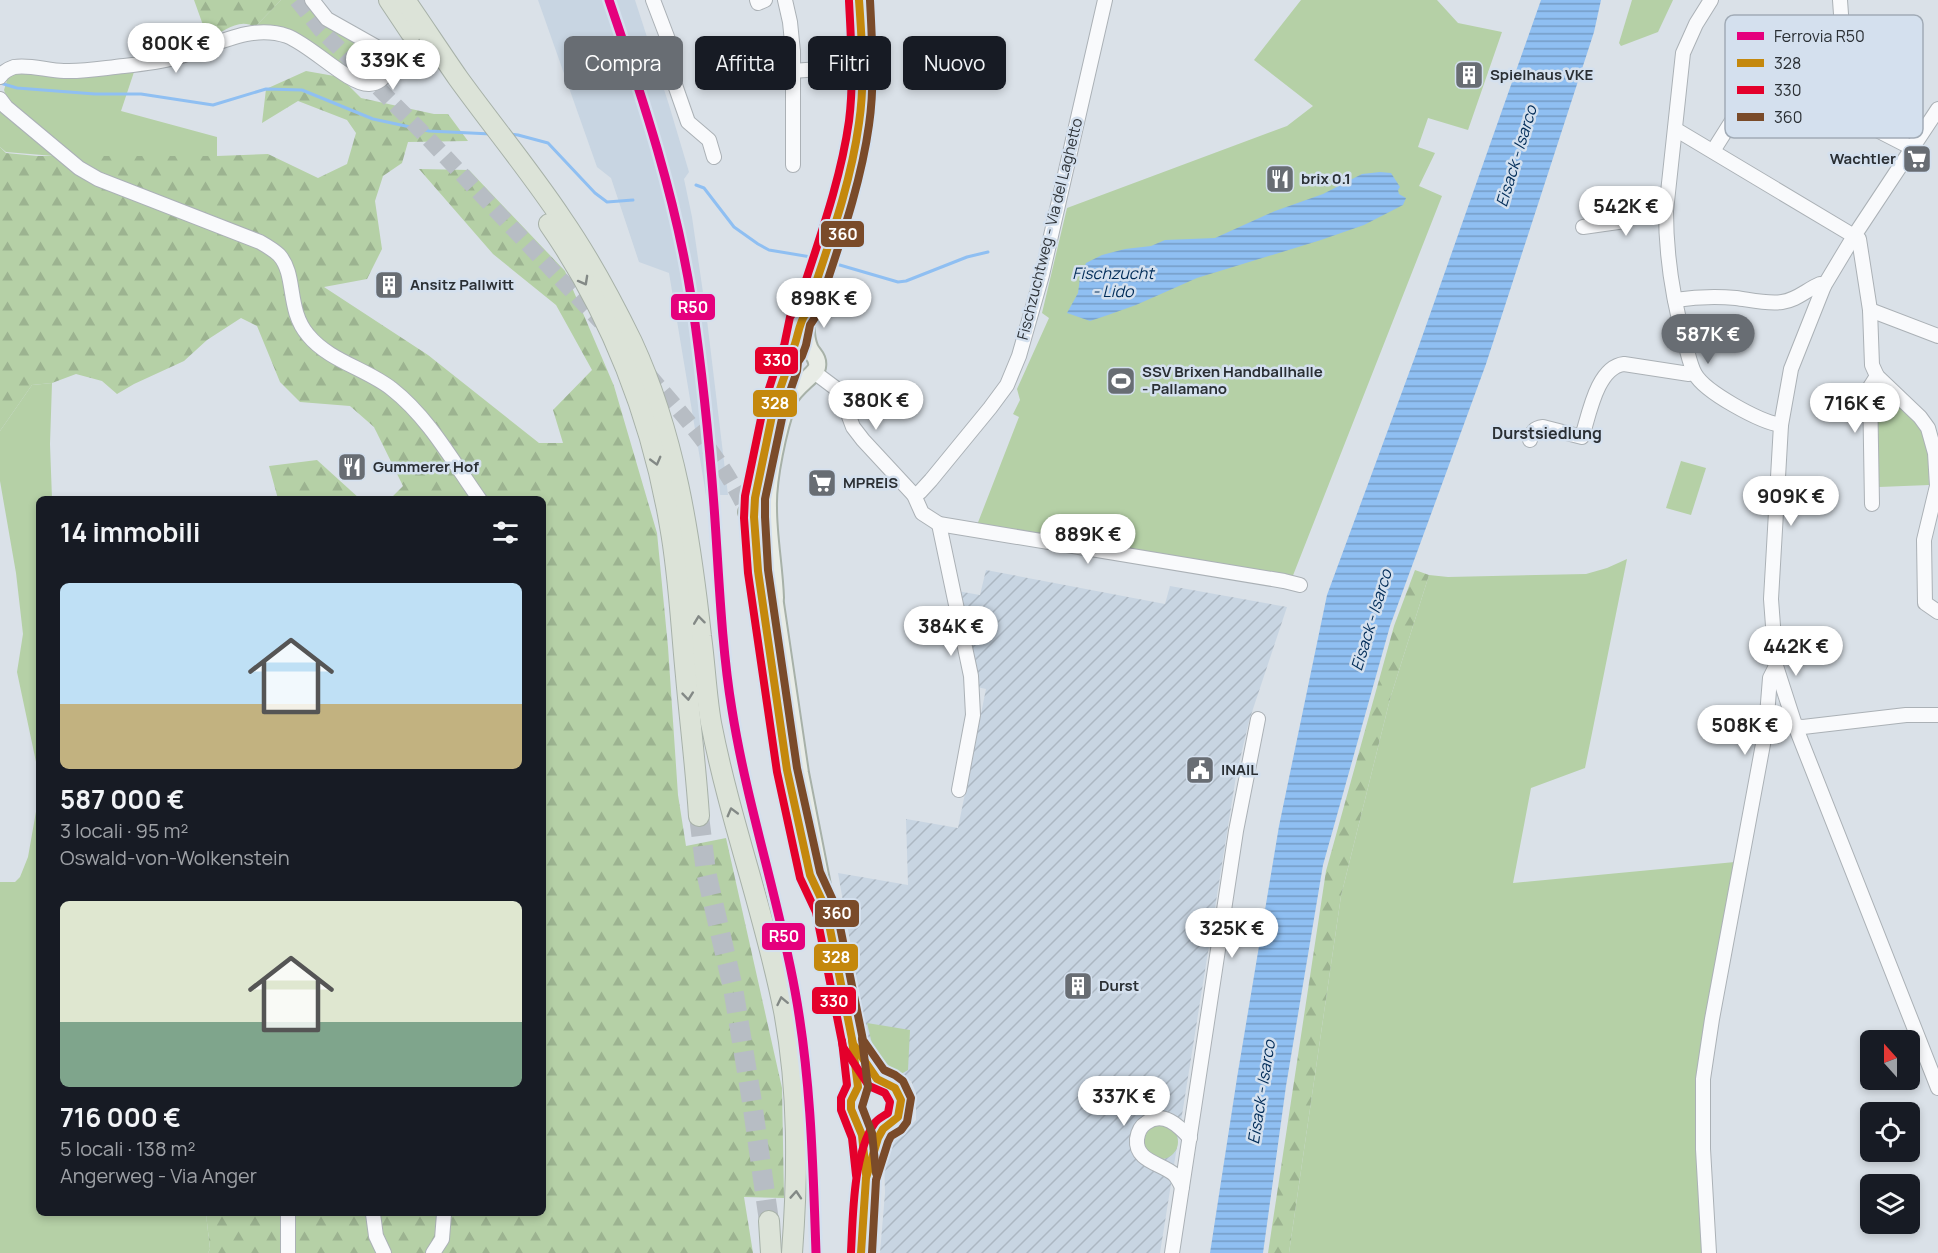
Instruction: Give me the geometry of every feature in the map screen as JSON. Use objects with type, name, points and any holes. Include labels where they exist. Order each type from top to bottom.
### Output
[{"type":"highway","points":[[395,2],[500,145],[563,220],[603,284],[648,381],[671,448],[688,532],[705,681],[717,751],[734,821],[769,943],[785,1015],[797,1133],[797,1185],[792,1253]]},
{"type":"highway","points":[[500,145],[573,261],[607,326],[644,417],[664,490],[671,528],[699,816]]},
{"type":"highway","points":[[769,1221],[771,1253]]},
{"type":"main road","points":[[801,350],[806,313],[850,168],[858,125],[862,52],[859,0]]},
{"type":"main road","points":[[775,598],[751,505],[774,406],[787,369],[787,358],[801,350]]},
{"type":"main road","points":[[801,350],[816,357],[817,367],[799,384],[789,400],[769,486],[768,522],[773,555],[775,598],[800,773],[853,1044],[858,1087]]},
{"type":"main road","points":[[787,369],[797,378],[810,375]]},
{"type":"main road","points":[[764,616],[787,770],[810,875],[826,909]]},
{"type":"main road","points":[[853,1044],[877,1079],[895,1088],[901,1100],[898,1117],[889,1126],[874,1130],[858,1123]]},
{"type":"main road","points":[[861,1253],[866,1178],[862,1135],[851,1109],[851,1101],[858,1087],[877,1079]]},
{"type":"main road","points":[[866,1178],[883,1129]]},
{"type":"street","points":[[0,77],[14,67],[76,71],[160,62],[239,35],[268,33],[289,37],[300,42],[360,83],[373,84],[383,78],[387,68],[385,56],[373,44],[354,36],[327,19],[312,0]]},
{"type":"street","points":[[654,0],[669,42],[668,65],[688,122],[709,140],[714,157]]},
{"type":"street","points":[[758,0],[758,3],[765,0]]},
{"type":"street","points":[[785,0],[791,36]]},
{"type":"street","name":"Fischzuchtweg - Via del Laghetto","points":[[914,495],[931,480],[990,408],[1007,384],[1020,356],[1042,275],[1105,0]]},
{"type":"street","points":[[1711,0],[1696,24],[1683,53],[1666,211],[1666,231],[1675,300],[1694,373],[1701,383],[1758,418],[1781,425]]},
{"type":"street","points":[[1840,0],[1841,15]]},
{"type":"street","points":[[792,90],[793,165]]},
{"type":"street","points":[[0,99],[6,107],[79,168],[98,179],[260,242],[272,249],[285,263],[293,308],[309,337],[347,363],[391,388],[415,410],[477,496]]},
{"type":"street","points":[[1923,132],[1938,110]]},
{"type":"street","points":[[1675,129],[1859,239],[1870,310],[1872,365],[1877,376],[1907,404],[1928,428],[1935,453],[1937,486],[1935,512],[1924,540],[1924,603],[1938,612]]},
{"type":"street","points":[[1713,151],[1725,132]]},
{"type":"street","points":[[1893,138],[1912,148]]},
{"type":"street","points":[[1919,138],[1824,286],[1791,369],[1781,425],[1771,599],[1776,666],[1796,728],[1938,1088]]},
{"type":"street","points":[[1583,227],[1625,221],[1635,214],[1666,211]]},
{"type":"street","points":[[1675,300],[1705,297],[1767,303],[1784,302],[1799,297],[1820,284],[1824,286]]},
{"type":"street","points":[[1870,310],[1938,336]]},
{"type":"street","points":[[1530,440],[1537,428],[1543,427],[1582,437],[1600,381],[1612,367],[1624,364],[1694,373]]},
{"type":"street","points":[[810,375],[834,387],[841,395],[853,427],[914,495],[922,513],[939,524],[1300,585]]},
{"type":"street","points":[[1872,504],[1870,387],[1877,376]]},
{"type":"street","points":[[939,524],[971,676],[973,715],[959,790]]},
{"type":"street","points":[[1709,1253],[1703,1149],[1703,1079],[1712,1018],[1767,728],[1770,678],[1776,666]]},
{"type":"street","points":[[1767,728],[1790,726],[1796,728],[1906,715],[1938,715]]},
{"type":"street","points":[[1172,1253],[1236,831],[1258,719]]},
{"type":"street","points":[[1182,1187],[1174,1175],[1145,1158],[1138,1146],[1139,1132],[1149,1120],[1157,1118],[1172,1121],[1190,1138]]},
{"type":"street","points":[[1155,1163],[1187,1158]]},
{"type":"street","points":[[288,1216],[288,1253]]},
{"type":"street","points":[[373,1216],[376,1236],[384,1253]]},
{"type":"street","points":[[433,1253],[442,1239],[444,1216]]},
{"type":"shaded area","points":[[538,0],[635,0],[647,36],[564,36],[564,74]]},
{"type":"shaded area","points":[[570,90],[664,90],[689,172],[684,179],[707,320],[728,495],[706,495],[669,273],[639,262],[611,178],[597,167]]},
{"type":"shaded area","points":[[986,570],[1165,604],[1170,586],[1287,607],[1249,721],[1236,776],[1160,1253],[880,1253],[885,1193],[884,1157],[887,1141],[898,1138],[916,1120],[916,1093],[911,1081],[890,1071],[874,1057],[867,1037],[838,873],[908,885],[906,819],[958,828],[986,689],[977,687],[957,591],[980,595]]},
{"type":"green space","points":[[194,0],[281,0],[255,27],[249,24],[237,25],[208,39]]},
{"type":"green space","points":[[281,0],[303,0],[310,8],[373,51],[380,62],[378,71],[370,76],[352,72],[296,33],[255,27]]},
{"type":"green space","points":[[1301,0],[1437,0],[1458,23],[1502,32],[1468,130],[1428,118],[1418,147],[1435,153],[1419,186],[1442,196],[1292,578],[977,525],[1019,417],[1013,414],[1020,400],[1017,389],[1049,318],[1042,313],[1067,208],[1287,126],[1313,106],[1254,60]]},
{"type":"green space","points":[[1632,0],[1673,0],[1658,32],[1621,46],[1619,43]]},
{"type":"green space","points":[[135,69],[121,111],[217,137],[217,156],[77,157],[8,101],[4,90],[8,77],[15,73]]},
{"type":"green space","points":[[306,71],[340,77],[361,98],[434,114],[448,114],[468,141],[408,142],[402,163],[383,176],[375,201],[382,249],[367,279],[324,287],[428,355],[539,443],[563,443],[553,410],[592,370],[556,305],[493,254],[419,169],[469,170],[565,271],[614,386],[657,533],[668,647],[678,795],[686,846],[726,838],[782,1088],[784,1198],[744,1197],[753,1253],[208,1253],[210,1249],[206,1216],[546,1216],[546,496],[393,496],[403,486],[374,427],[350,406],[300,402],[280,382],[257,326],[241,318],[207,340],[184,361],[117,394],[102,381],[76,374],[52,383],[32,385],[0,431],[0,147],[6,153],[37,156],[268,154],[318,178],[347,164],[356,133],[347,120],[298,101],[262,123],[266,89]]},
{"type":"green space","points":[[0,109],[54,156],[6,152],[0,147]]},
{"type":"green space","points":[[52,383],[50,444],[52,496],[36,496],[36,762],[17,672],[23,634],[16,573],[0,481],[0,431],[32,385]]},
{"type":"green space","points":[[1879,388],[1908,413],[1922,431],[1928,452],[1929,485],[1879,487],[1875,393]]},
{"type":"green space","points":[[317,460],[357,496],[277,496],[269,466]]},
{"type":"green space","points":[[1681,461],[1706,468],[1691,515],[1666,508]]},
{"type":"green space","points":[[1627,559],[1585,768],[1531,788],[1513,883],[1735,862],[1707,1017],[1705,1253],[1289,1253],[1341,896],[1390,699],[1429,575],[1448,577],[1586,574]]},
{"type":"green space","points":[[1415,570],[1429,575],[1390,699],[1341,896],[1289,1253],[1268,1253],[1326,871],[1394,626]]},
{"type":"green space","points":[[36,812],[36,1216],[206,1216],[210,1249],[208,1253],[0,1253],[0,882],[15,882],[20,877],[28,857]]},
{"type":"green space","points":[[867,1023],[910,1030],[908,1070],[901,1074],[875,1056]]},
{"type":"green space","points":[[1161,1125],[1173,1130],[1178,1142],[1173,1154],[1161,1159],[1149,1154],[1144,1142],[1149,1130]]},
{"type":"water","name":"Eisack - Isarco","points":[[1541,0],[1601,0],[1594,32],[1486,364],[1390,626],[1323,865],[1286,1086],[1263,1253],[1210,1253],[1279,826],[1327,595],[1416,354]]},
{"type":"water","name":"Fischzucht - Lido","points":[[1391,173],[1400,187],[1399,194],[1406,198],[1403,205],[1364,225],[1197,278],[1136,305],[1090,321],[1067,313],[1078,293],[1080,278],[1086,263],[1102,255],[1151,246],[1165,240],[1215,238],[1275,211],[1323,194],[1362,174]]},
{"type":"waterway","points":[[0,83],[17,88],[95,94],[141,94],[213,105],[266,89],[302,90],[373,119],[429,131],[491,134]]},
{"type":"waterway","points":[[510,134],[548,143],[595,193],[607,202],[633,200]]},
{"type":"waterway","points":[[696,185],[704,188],[734,227],[758,244],[769,250],[817,258]]},
{"type":"waterway","points":[[826,261],[898,282],[967,257],[988,252]]},
{"type":"tunnel","points":[[297,0],[321,30],[421,131],[601,322]]},
{"type":"tunnel","points":[[648,374],[715,457],[727,474],[747,512]]},
{"type":"tunnel","points":[[755,544],[764,616]]},
{"type":"tunnel","points":[[699,816],[706,872],[733,988],[769,1221]]},
{"type":"rail line","name":"R50","points":[[609,0],[668,187],[692,302],[707,430],[728,685],[738,745],[788,956],[805,1056],[816,1253]]},
{"type":"transit line","name":"328","points":[[859,0],[862,77],[861,108],[855,148],[844,196],[829,243],[794,347],[787,358],[787,369],[774,406],[755,498],[754,517],[758,571],[787,770],[810,875],[826,909],[853,1044],[877,1079],[895,1088],[901,1100],[898,1117],[883,1129],[878,1138],[866,1178],[861,1253]]},
{"type":"transit line","name":"360","points":[[870,0],[872,94],[865,149],[847,221],[816,316],[810,325],[806,345],[798,362],[784,409],[765,499],[765,517],[768,570],[797,768],[820,872],[836,907],[863,1040],[884,1070],[903,1081],[911,1098],[907,1122],[901,1130],[891,1136],[876,1180],[872,1253]]},
{"type":"transit line","name":"330","points":[[849,1],[852,61],[849,121],[845,145],[834,192],[797,308],[790,317],[784,346],[777,355],[776,367],[764,404],[745,496],[744,518],[748,573],[777,772],[800,878],[816,912],[843,1047],[869,1086],[885,1093],[890,1102],[888,1113],[874,1124],[862,1152],[855,1186],[851,1252]]},
{"type":"transit line","name":"360","points":[[862,1039],[868,1087],[862,1107],[872,1133],[876,1173]]},
{"type":"transit line","name":"328","points":[[852,1040],[858,1087],[851,1101],[851,1109],[862,1135],[866,1174]]},
{"type":"transit line","name":"330","points":[[842,1041],[847,1085],[841,1098],[841,1110],[852,1138],[856,1175]]},
{"type":"place","name":"Spielhaus VKE","points":[[1469,75]]},
{"type":"place","name":"Wachtler","points":[[1917,159]]},
{"type":"place","name":"brix 0.1","points":[[1280,179]]},
{"type":"place","name":"Ansitz Pallwitt","points":[[389,285]]},
{"type":"place","name":"SSV Brixen Handballhalle - Pallamano","points":[[1121,381]]},
{"type":"place","name":"Gummerer Hof","points":[[352,467]]},
{"type":"place","name":"MPREIS","points":[[822,483]]},
{"type":"place","name":"INAIL","points":[[1200,770]]},
{"type":"place","name":"Durst","points":[[1078,986]]},
{"type":"district","name":"Durstsiedlung","points":[[1547,433]]}]
